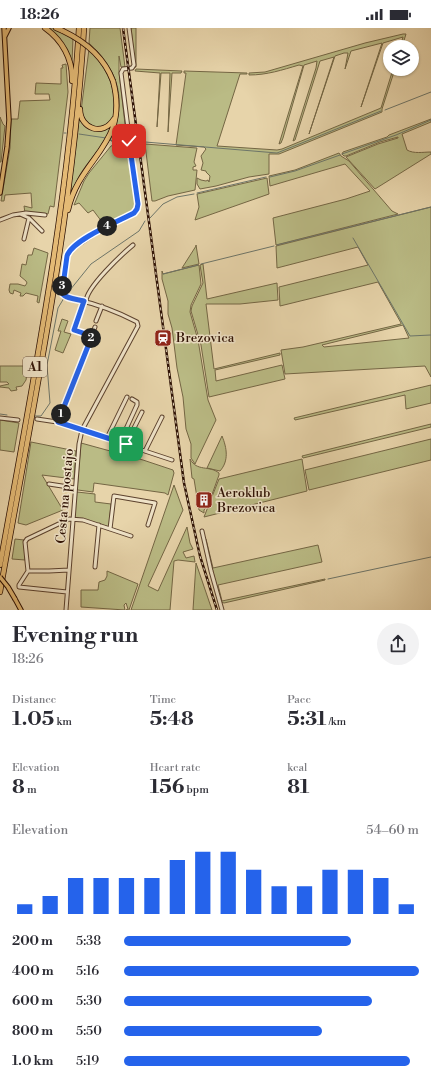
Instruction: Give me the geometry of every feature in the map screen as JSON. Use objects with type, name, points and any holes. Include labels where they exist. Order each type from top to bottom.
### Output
[{"type":"highway","points":[[44,28],[59,41],[68,57],[72,72],[72,91],[74,96]]},
{"type":"highway","points":[[56,28],[80,40],[95,52],[105,65],[113,81],[117,98],[114,126],[100,153],[80,178],[70,202],[63,226]]},
{"type":"highway","name":"A1","points":[[0,565],[58,227],[74,96],[79,28]]},
{"type":"highway","name":"A1","points":[[0,592],[63,226],[79,94],[84,28]]},
{"type":"highway","points":[[79,94],[81,100],[81,117],[83,122],[90,128],[99,130],[107,127],[113,121],[116,112]]},
{"type":"main road","points":[[0,193],[7,147],[9,120],[4,28]]},
{"type":"main road","points":[[5,37],[9,28]]},
{"type":"main road","points":[[0,577],[8,587],[21,610]]},
{"type":"street","points":[[96,321],[102,306],[65,296],[62,291],[69,251],[105,227],[134,213],[138,207],[121,73],[123,69],[132,68],[134,65],[129,28]]},
{"type":"street","points":[[0,220],[8,216],[20,214],[32,213],[45,215]]},
{"type":"street","points":[[20,214],[30,218],[42,231]]},
{"type":"street","points":[[24,239],[30,218]]},
{"type":"street","points":[[92,336],[74,330],[87,295],[119,256],[133,245]]},
{"type":"street","name":"Cesta na postajo","points":[[66,610],[72,519],[79,444],[82,430],[138,326],[136,322],[126,316],[102,306]]},
{"type":"street","points":[[58,422],[95,327]]},
{"type":"street","points":[[107,438],[127,396]]},
{"type":"street","points":[[120,442],[137,405],[137,402],[132,400]]},
{"type":"street","points":[[126,444],[142,412]]},
{"type":"street","points":[[0,418],[18,420]]},
{"type":"street","points":[[145,451],[162,418]]},
{"type":"street","points":[[37,419],[58,422],[172,460]]},
{"type":"street","points":[[49,484],[75,488]]},
{"type":"street","points":[[110,529],[114,496],[156,503],[148,525]]},
{"type":"street","points":[[67,592],[19,588],[19,585],[28,571],[25,542],[27,538],[66,520],[72,519],[83,520],[131,536]]},
{"type":"street","points":[[95,566],[98,525]]},
{"type":"street","points":[[202,531],[222,610]]},
{"type":"street","points":[[28,571],[49,572],[69,570]]},
{"type":"green space","points":[[48,28],[53,28],[73,38],[72,63],[63,44]]},
{"type":"green space","points":[[90,28],[120,28],[125,67],[121,67],[119,56],[119,72],[131,177],[133,177],[136,198],[134,210],[124,217],[105,226],[93,210],[88,213],[79,203],[74,205],[89,173],[111,146],[116,144],[110,140],[119,112],[118,87],[107,64],[89,43]]},
{"type":"green space","points":[[131,28],[136,28],[136,67],[135,67]]},
{"type":"green space","points":[[406,34],[404,40],[402,40],[403,37],[393,40],[383,40],[361,107],[382,43],[351,51],[345,69],[348,53],[335,56],[309,134],[334,57],[320,61],[295,140],[293,141],[317,61],[304,65],[283,138],[279,144],[303,66],[299,65],[262,74],[249,75],[249,73],[265,72],[365,43]]},
{"type":"green space","points":[[89,49],[100,62],[108,76],[113,91],[113,117],[104,127],[89,124],[81,111]]},
{"type":"green space","points":[[66,64],[68,92],[54,207],[50,206],[48,214],[25,213],[24,206],[32,208],[31,193],[5,195],[4,201],[1,201],[10,148],[11,119],[18,119],[20,101],[50,100],[49,94],[35,94],[36,83],[61,84],[61,68],[63,68],[62,65]]},
{"type":"green space","points":[[136,69],[182,71],[181,73],[172,73],[168,132],[170,73],[161,73],[157,127],[160,73],[135,71]]},
{"type":"green space","points":[[184,71],[247,73],[240,74],[217,146],[277,150],[282,149],[381,108],[391,76],[393,76],[382,112],[279,154],[269,154],[269,174],[249,177],[200,189],[197,184],[197,178],[206,181],[208,180],[209,182],[210,176],[206,171],[201,170],[203,163],[201,156],[206,149],[204,147],[176,145],[186,73],[184,73]]},
{"type":"green space","points":[[0,117],[5,126],[1,162],[0,162]]},
{"type":"green space","points":[[431,119],[431,122],[402,134],[407,150],[416,152],[431,152],[431,154],[375,189],[346,157],[398,137],[380,142],[346,156],[342,154],[343,152],[387,137]]},
{"type":"green space","points":[[79,120],[92,130],[112,125],[106,138],[81,173],[70,192]]},
{"type":"green space","points":[[145,144],[197,148],[194,162],[196,166],[193,167],[193,170],[197,170],[195,190],[152,201]]},
{"type":"green space","points":[[339,153],[349,161],[392,211],[398,214],[276,245],[273,218],[346,199],[370,191],[345,164],[270,186],[269,176],[295,170]]},
{"type":"green space","points":[[267,178],[269,194],[195,220],[199,207],[197,194]]},
{"type":"green space","points":[[431,207],[431,377],[425,366],[285,374],[281,350],[303,347],[401,323],[378,282],[280,306],[279,287],[368,265],[358,247],[277,268],[276,246]],"holes":[[[403,325],[409,338],[324,347],[322,345]]]},
{"type":"green space","points":[[196,246],[199,264],[182,268]]},
{"type":"green space","points":[[34,248],[48,253],[39,303],[37,302],[38,296],[26,293],[23,296],[20,296],[21,293],[14,290],[13,294],[10,293],[9,290],[10,284],[25,286],[27,283],[20,276],[22,264],[26,265],[28,255],[32,255]]},
{"type":"green space","points":[[203,264],[207,299],[277,283],[278,300],[240,304],[206,304],[214,369],[280,353],[280,355],[215,370],[216,381],[282,365],[285,379],[209,397],[201,345],[191,311],[203,283],[200,265]]},
{"type":"green space","points":[[199,265],[201,284],[191,305],[190,312],[198,340],[208,400],[216,420],[195,464],[191,458],[191,444],[186,429],[183,397],[177,368],[172,328],[168,314],[168,301],[162,279],[162,271],[163,274]]},
{"type":"green space","points":[[62,319],[68,321],[64,332],[71,334],[63,353],[55,350],[61,331],[58,331]]},
{"type":"green space","points":[[0,366],[28,366],[26,380],[22,386],[16,387],[17,390],[11,391],[9,388],[0,387],[9,384],[7,382],[0,382]]},
{"type":"green space","points":[[431,385],[431,403],[406,409],[405,395],[295,420],[294,418]]},
{"type":"green space","points":[[0,420],[19,423],[14,452],[0,450]]},
{"type":"green space","points":[[431,424],[431,427],[303,458],[302,456]]},
{"type":"green space","points":[[222,436],[226,450],[225,463],[220,471],[207,468]]},
{"type":"green space","points":[[431,439],[431,460],[309,490],[305,470]]},
{"type":"green space","points":[[31,442],[76,451],[74,479],[42,475],[63,510],[26,525],[18,523]]},
{"type":"green space","points":[[81,443],[173,470],[174,473],[168,495],[165,493],[94,483],[93,492],[78,490]]},
{"type":"green space","points":[[190,459],[196,466],[211,469],[219,473],[210,500],[202,497],[200,501],[208,505],[204,510],[204,513],[199,510],[194,479],[192,478]]},
{"type":"green space","points":[[302,459],[307,491],[204,517],[219,479]]},
{"type":"green space","points":[[174,485],[183,510],[148,586],[158,591],[187,527],[190,543],[193,549],[183,552],[186,558],[194,556],[195,562],[174,561],[170,610],[131,610]]},
{"type":"green space","points":[[77,492],[95,494],[95,502],[111,504],[109,527],[74,517]]},
{"type":"green space","points":[[204,538],[206,539],[213,568],[318,545],[322,562],[218,585],[222,601],[325,580],[224,603],[221,602]]},
{"type":"green space","points":[[15,539],[24,540],[25,560],[12,559]]},
{"type":"green space","points":[[196,563],[212,610],[193,610]]},
{"type":"green space","points":[[107,571],[138,584],[129,610],[126,610],[128,609],[126,603],[124,605],[125,610],[81,607],[81,590],[98,590],[99,582],[105,580]]},
{"type":"waterway","points":[[385,110],[431,92]]},
{"type":"waterway","points":[[145,142],[277,153],[381,111]]},
{"type":"waterway","points":[[342,154],[396,135],[431,120]]},
{"type":"waterway","points":[[79,134],[106,138]]},
{"type":"waterway","points":[[110,140],[127,144]]},
{"type":"waterway","points":[[270,177],[295,171],[340,155]]},
{"type":"waterway","points":[[197,193],[266,177]]},
{"type":"waterway","points":[[150,218],[163,204],[177,197],[194,194]]},
{"type":"waterway","points":[[277,245],[431,207]]},
{"type":"waterway","points":[[66,295],[91,264],[139,231],[145,221]]},
{"type":"waterway","points":[[353,238],[410,336],[431,335]]},
{"type":"waterway","points":[[201,264],[274,246]]},
{"type":"waterway","points":[[163,274],[198,265]]},
{"type":"waterway","points":[[35,416],[41,416],[50,403],[47,365],[58,308],[64,298]]},
{"type":"waterway","points":[[0,414],[7,415]]},
{"type":"waterway","points":[[328,579],[431,557]]},
{"type":"railway","points":[[123,28],[184,483],[200,556],[217,610]]},
{"type":"place","name":"Brezovica","points":[[163,338]]},
{"type":"place","name":"Aeroklub Brezovica","points":[[204,500]]},
{"type":"route","points":[[126,444],[58,422],[92,336],[74,330],[84,301],[68,297],[62,293],[67,256],[69,251],[74,246],[105,227],[134,213],[137,209],[138,204],[129,141]]}]
